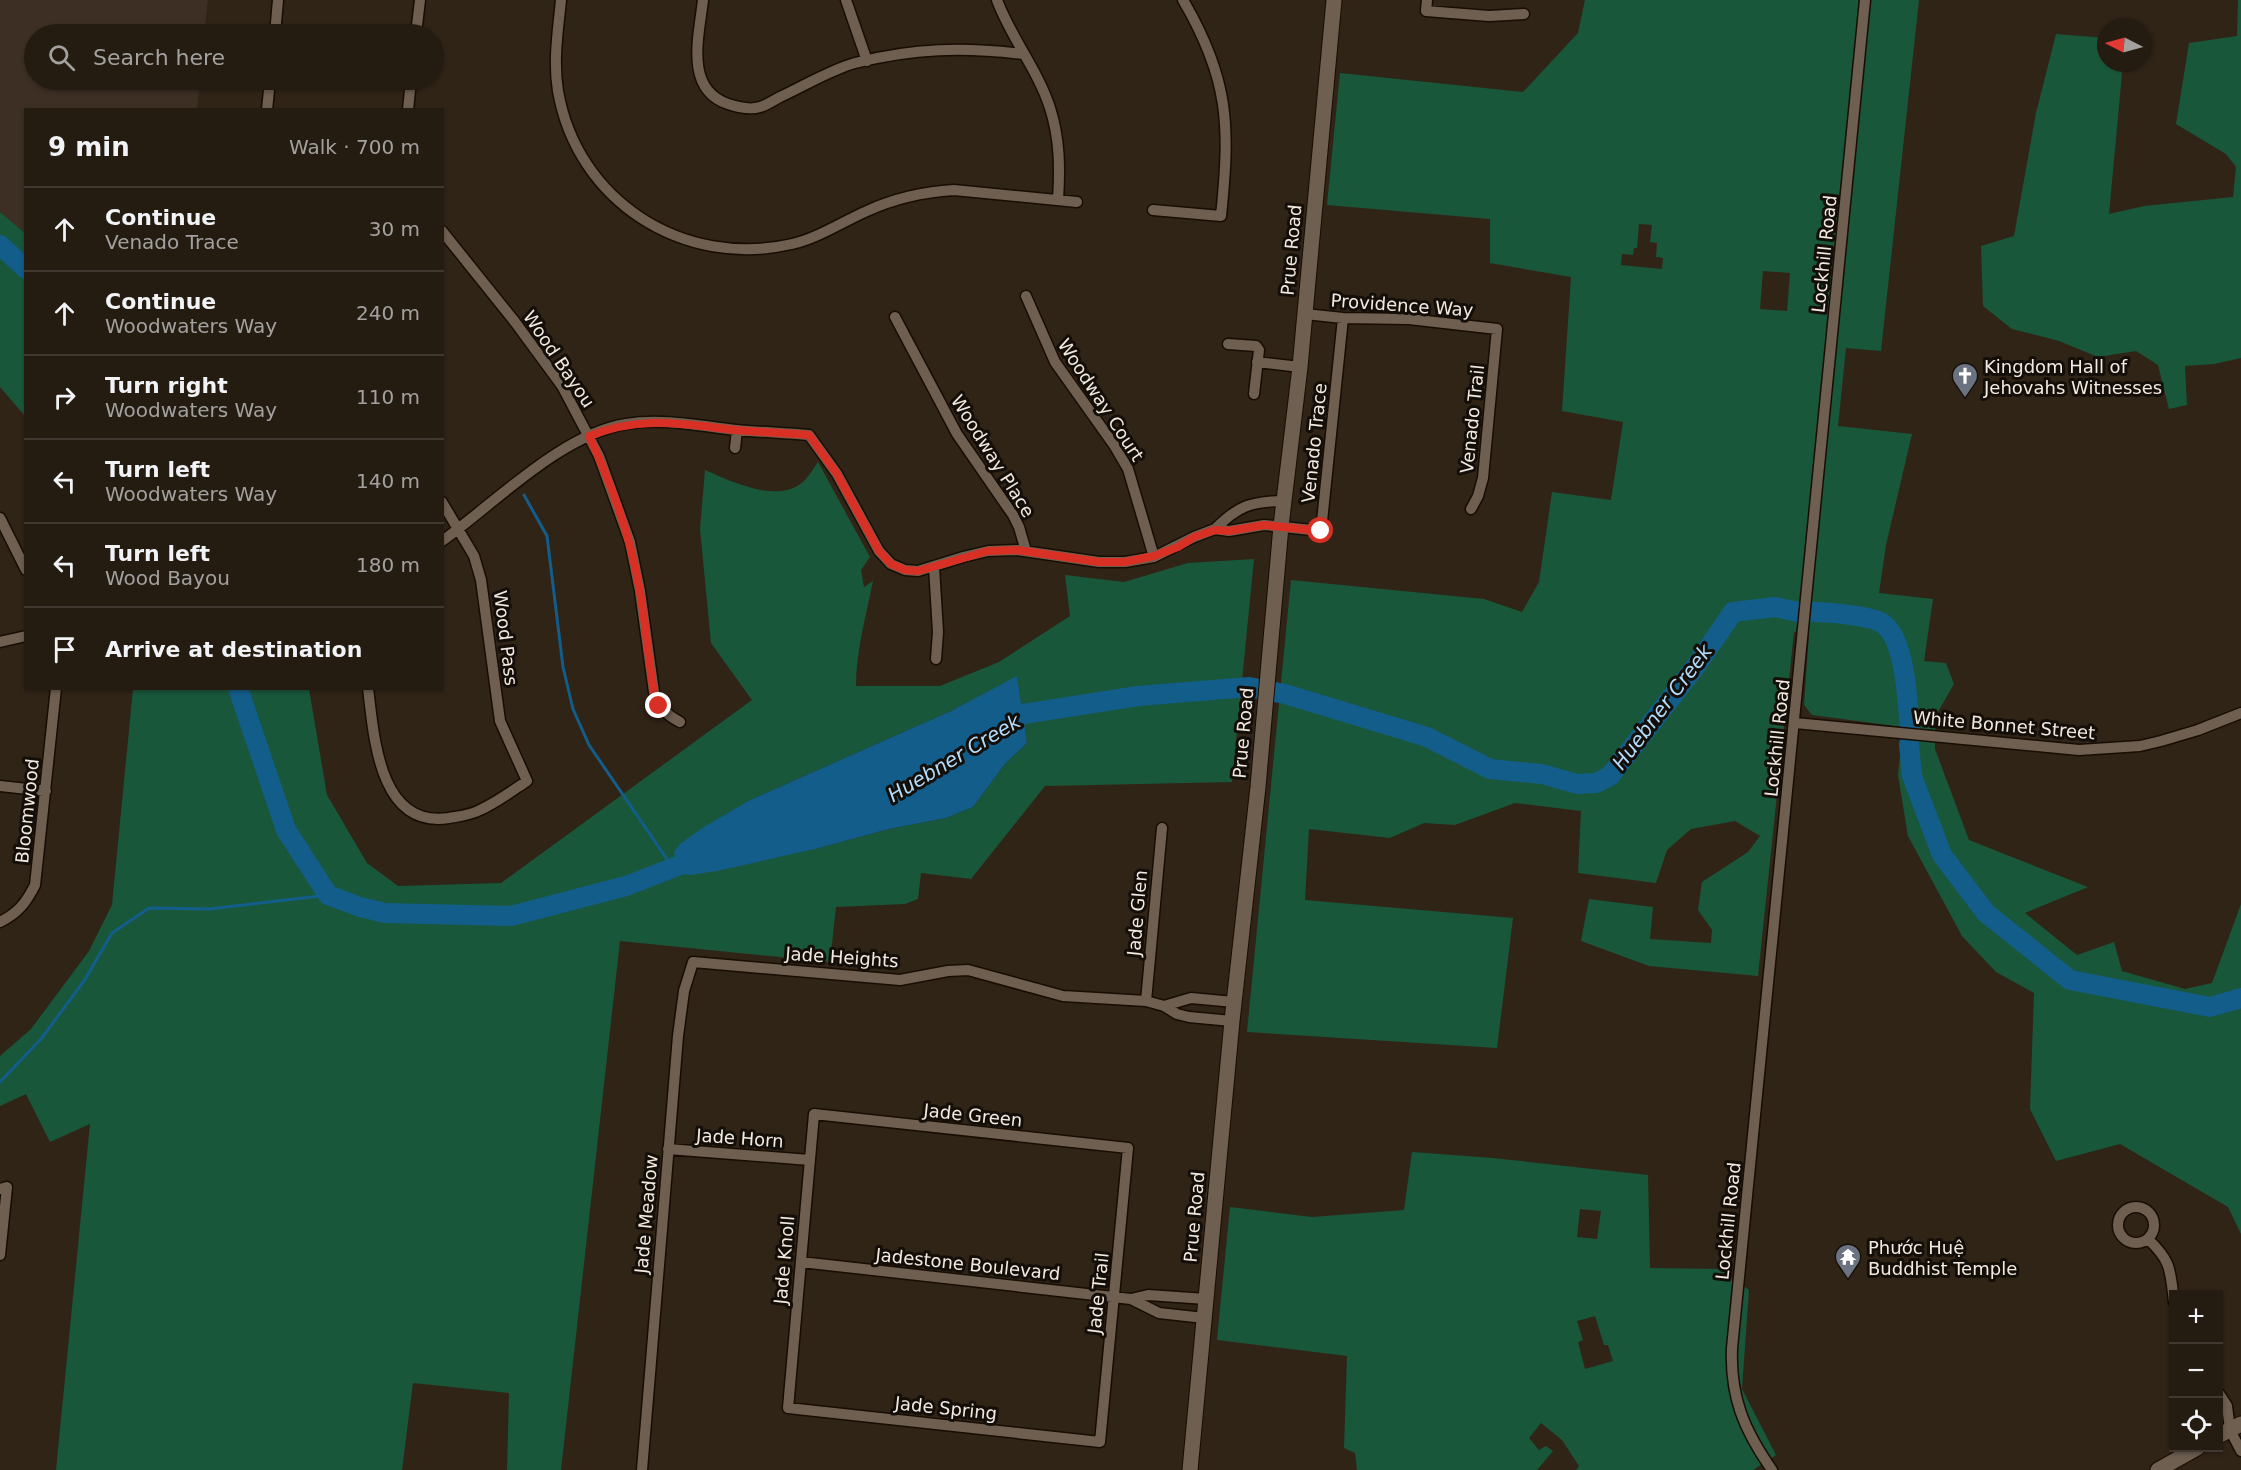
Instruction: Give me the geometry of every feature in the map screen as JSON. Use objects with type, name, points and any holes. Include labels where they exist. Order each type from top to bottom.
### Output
[{"type":"main road","name":"Prue Road","points":[[1190,1470],[1232,1021],[1262,741],[1281,526],[1300,367],[1334,0]]},
{"type":"main road","points":[[2158,1470],[2190,1452]]},
{"type":"street","points":[[276,24],[278,0]]},
{"type":"street","points":[[417,24],[420,0]]},
{"type":"street","points":[[561,0],[556,40],[558,89],[568,128],[576,146],[592,171],[611,194],[642,219],[677,237],[696,243],[735,249],[775,247],[813,237],[895,200],[934,191],[954,190],[1077,202]]},
{"type":"street","points":[[703,0],[697,59],[699,75],[709,93],[726,104],[741,108],[758,108],[843,68],[920,50],[955,48],[1023,54]]},
{"type":"street","points":[[846,0],[867,61]]},
{"type":"street","points":[[997,0],[1008,26],[1043,89],[1055,125],[1060,163],[1058,200]]},
{"type":"street","points":[[1153,210],[1221,216],[1227,140],[1220,87],[1203,37],[1183,0]]},
{"type":"street","name":"Lockhill Road","points":[[1772,1470],[1756,1447],[1737,1407],[1731,1361],[1865,0]]},
{"type":"street","points":[[1427,6],[1489,16],[1524,14]]},
{"type":"street","points":[[267,108],[269,90]]},
{"type":"street","points":[[408,108],[410,90]]},
{"type":"street","name":"Wood Bayou","points":[[444,233],[516,322],[562,386],[589,436],[630,543],[640,591],[654,692],[659,706],[668,716],[680,722]]},
{"type":"street","name":"Woodway Court","points":[[1026,296],[1055,362],[1114,445],[1128,469],[1154,556]]},
{"type":"street","name":"Providence Way","points":[[1305,314],[1343,318],[1409,319],[1497,329]]},
{"type":"street","name":"Woodway Place","points":[[895,317],[957,434],[1020,527],[1026,551]]},
{"type":"street","name":"Venado Trace","points":[[1281,526],[1321,531],[1343,318]]},
{"type":"street","name":"Venado Trail","points":[[1471,509],[1478,496],[1483,478],[1497,329]]},
{"type":"street","points":[[1228,344],[1256,346],[1258,350],[1254,394]]},
{"type":"street","points":[[1257,363],[1300,367]]},
{"type":"street","points":[[444,540],[540,466],[589,436],[627,424],[671,423],[809,435],[837,474],[879,551],[891,564],[905,570],[918,571],[988,551],[1026,551],[1099,562],[1125,562],[1154,556],[1215,530],[1229,531],[1264,525],[1281,526]]},
{"type":"street","points":[[735,448],[737,430]]},
{"type":"street","points":[[1215,530],[1238,509],[1266,501],[1285,501]]},
{"type":"street","name":"Wood Pass","points":[[368,690],[374,737],[382,769],[398,800],[415,815],[434,819],[471,814],[527,781],[500,721],[482,580],[474,556],[444,505]]},
{"type":"street","points":[[1245,507],[1248,527]]},
{"type":"street","points":[[0,518],[24,566]]},
{"type":"street","points":[[934,567],[938,633],[936,659]]},
{"type":"street","points":[[0,642],[24,636]]},
{"type":"street","name":"Bloomwood","points":[[0,922],[13,916],[26,902],[35,885],[56,690]]},
{"type":"street","name":"White Bonnet Street","points":[[1795,723],[2079,750],[2140,746],[2198,730],[2241,713]]},
{"type":"street","points":[[0,786],[46,791]]},
{"type":"street","name":"Jade Glen","points":[[1146,1001],[1162,828]]},
{"type":"street","name":"Jade Heights","points":[[693,962],[900,980],[948,971],[968,970],[1063,996],[1146,1001],[1164,1006],[1177,1014],[1232,1021]]},
{"type":"street","name":"Jade Meadow","points":[[642,1470],[681,1013],[684,991],[693,962]]},
{"type":"street","points":[[1197,1018],[1199,999]]},
{"type":"street","name":"Jade Heights","points":[[1164,1006],[1179,1000],[1234,1002]]},
{"type":"street","name":"Jade Green","points":[[813,1114],[1128,1148]]},
{"type":"street","name":"Jade Knoll","points":[[788,1408],[813,1114]]},
{"type":"street","name":"Jade Trail","points":[[1100,1442],[1128,1148]]},
{"type":"street","name":"Jade Horn","points":[[668,1149],[810,1160]]},
{"type":"street","points":[[0,1255],[3,1188]]},
{"type":"street","points":[[2148,1239],[2167,1258],[2173,1290]]},
{"type":"street","name":"Jadestone Boulevard","points":[[801,1262],[1131,1299],[1148,1295],[1206,1299]]},
{"type":"street","points":[[1167,1314],[1169,1296]]},
{"type":"street","name":"Jadestone Boulevard","points":[[1131,1299],[1148,1309],[1167,1314],[1204,1318]]},
{"type":"street","points":[[2222,1398],[2227,1406],[2227,1429],[2241,1451]]},
{"type":"street","name":"Jade Spring","points":[[788,1408],[1100,1442]]},
{"type":"shaded area","points":[[0,0],[208,0],[205,24],[24,24],[24,90],[199,90],[197,108],[24,108],[24,232],[0,212]]},
{"type":"green space","points":[[1585,0],[1919,0],[1881,351],[1846,348],[1838,426],[1912,434],[1886,545],[1879,593],[1933,599],[1924,661],[1946,663],[1954,684],[1935,717],[1935,749],[1969,840],[2088,887],[2025,913],[2077,955],[2114,942],[2122,971],[2185,989],[2212,983],[2241,904],[2241,1234],[2228,1207],[2120,1144],[2056,1161],[2030,1109],[2034,993],[1996,972],[1962,936],[1908,836],[1898,775],[1903,727],[1812,715],[1804,705],[1809,634],[1794,632],[1758,976],[1649,966],[1581,941],[1589,899],[1653,907],[1650,939],[1711,943],[1712,930],[1698,910],[1702,882],[1748,852],[1760,836],[1735,821],[1691,829],[1667,850],[1656,883],[1578,873],[1581,811],[1515,803],[1455,825],[1424,823],[1390,838],[1309,829],[1305,900],[1513,918],[1497,1048],[1247,1032],[1291,580],[1484,599],[1522,612],[1539,582],[1552,492],[1611,500],[1623,422],[1562,411],[1571,277],[1490,263],[1490,219],[1327,205],[1340,73],[1523,92],[1578,33]],"holes":[[[1639,224],[1652,225],[1650,242],[1657,243],[1656,257],[1663,258],[1662,269],[1621,265],[1622,254],[1633,255],[1634,248],[1637,248]],[[1763,271],[1790,273],[1787,311],[1760,309]]]},
{"type":"green space","points":[[2238,0],[2241,0],[2241,358],[2214,364],[2185,366],[2187,405],[2169,409],[2158,365],[2136,351],[2098,357],[2059,341],[2012,329],[1983,306],[1981,246],[2014,236],[2036,113],[2056,34],[2097,37],[2097,72],[2122,72],[2109,214],[2144,206],[2233,197],[2236,167],[2226,154],[2176,124],[2189,43],[2237,36]]},
{"type":"green space","points":[[0,212],[24,232],[24,415],[0,387]]},
{"type":"green space","points":[[818,462],[870,557],[861,570],[864,587],[873,581],[860,647],[856,686],[940,686],[999,662],[1070,616],[1065,575],[1124,582],[1188,563],[1254,559],[1232,782],[1045,786],[971,879],[921,873],[918,899],[905,904],[836,907],[830,962],[620,941],[561,1470],[507,1470],[509,1393],[413,1383],[402,1470],[56,1470],[90,1124],[50,1142],[26,1094],[0,1106],[0,1056],[31,1029],[89,951],[112,905],[133,690],[309,690],[327,795],[367,863],[398,886],[501,883],[752,700],[711,643],[700,529],[705,470],[741,485],[768,491],[794,488],[810,474]],"holes":[[[1017,677],[1027,743],[1005,764],[973,807],[946,818],[889,829],[819,848],[681,843],[750,800],[953,710]]]},
{"type":"green space","points":[[1412,1152],[1493,1158],[1648,1175],[1650,1268],[1721,1269],[1749,1290],[1742,1389],[1776,1455],[1753,1470],[1576,1470],[1579,1466],[1562,1440],[1541,1423],[1529,1438],[1539,1450],[1546,1446],[1553,1451],[1537,1470],[1357,1470],[1355,1453],[1344,1448],[1347,1356],[1217,1340],[1230,1207],[1312,1217],[1404,1210]],"holes":[[[1580,1209],[1601,1211],[1597,1239],[1577,1237]],[[1595,1316],[1604,1345],[1608,1345],[1613,1361],[1585,1369],[1578,1342],[1583,1340],[1577,1321]]]},
{"type":"water","points":[[1017,676],[1027,743],[1005,764],[973,807],[946,818],[889,829],[819,848],[717,871],[690,875],[678,873],[674,852],[681,843],[750,800],[953,710]]},
{"type":"waterway","name":"Huebner Creek","points":[[0,245],[24,267]]},
{"type":"waterway","points":[[524,495],[547,536],[563,667],[573,709],[589,745],[673,868]]},
{"type":"waterway","name":"Huebner Creek","points":[[1001,728],[1023,714],[1138,696],[1249,687],[1285,694],[1427,737],[1490,769],[1542,774],[1577,784],[1596,783],[1610,776],[1696,666],[1733,612],[1775,607],[1798,612]]},
{"type":"waterway","name":"Huebner Creek","points":[[1814,612],[1869,618],[1882,623],[1890,631],[1901,656],[1910,728]]},
{"type":"waterway","name":"Huebner Creek","points":[[239,690],[286,830],[328,895],[360,907],[385,913],[511,916],[626,886],[701,857]]},
{"type":"waterway","name":"Huebner Creek","points":[[1909,744],[1912,776],[1942,855],[1986,913],[2070,980],[2210,1007],[2241,998]]},
{"type":"waterway","points":[[0,1082],[41,1039],[84,981],[112,933],[149,908],[209,909],[328,895]]},
{"type":"place","name":"Kingdom Hall of Jehovahs Witnesses","points":[[1965,399]]},
{"type":"place","name":"Phước Huệ Buddhist Temple","points":[[1848,1280]]},
{"type":"route","points":[[659,706],[649,664],[640,591],[630,543],[622,517],[589,436],[608,428],[627,424],[671,423],[809,435],[837,474],[879,551],[891,564],[905,570],[918,571],[988,551],[1017,550],[1099,562],[1125,562],[1146,560],[1178,547],[1194,537],[1215,530],[1229,531],[1264,525],[1321,531]]}]
